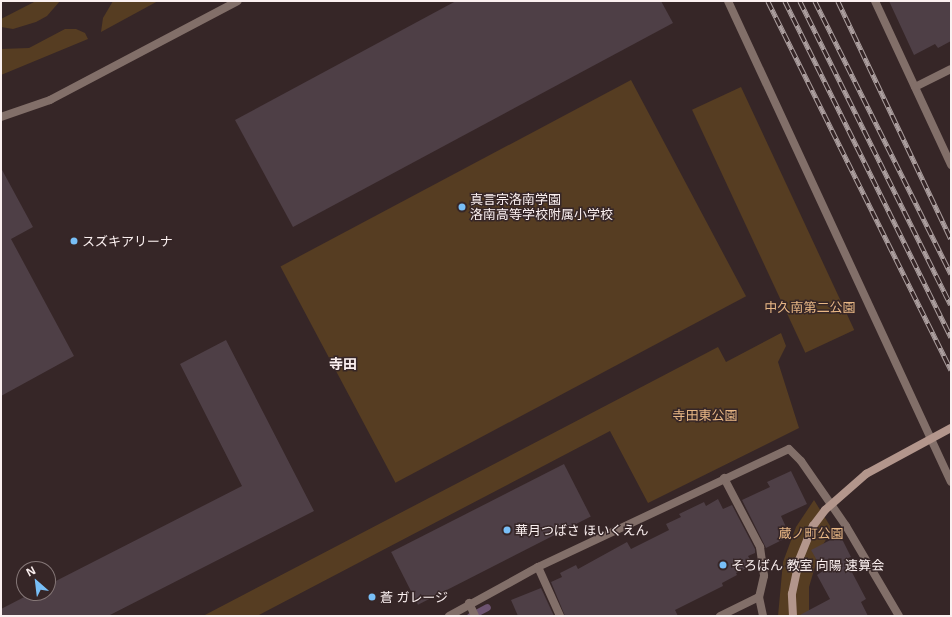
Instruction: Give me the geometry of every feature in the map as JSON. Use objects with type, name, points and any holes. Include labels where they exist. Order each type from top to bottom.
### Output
[{"type":"main road","points":[[793,616],[792,594],[799,560],[813,526],[825,510],[866,474],[951,428]]},
{"type":"street","points":[[1,117],[50,100],[238,1]]},
{"type":"street","points":[[728,1],[951,482]]},
{"type":"street","points":[[875,1],[951,165]]},
{"type":"street","points":[[915,87],[951,69]]},
{"type":"street","points":[[449,616],[469,603],[538,567],[724,478],[789,449],[801,461],[846,526],[899,616]]},
{"type":"street","points":[[724,478],[760,547],[764,576],[759,597],[763,616]]},
{"type":"street","points":[[538,567],[560,616]]},
{"type":"street","points":[[720,616],[759,597]]},
{"type":"street","points":[[469,603],[475,616]]},
{"type":"green space","points":[[36,1],[60,1],[47,16],[36,22],[13,29],[1,27],[1,19]]},
{"type":"green space","points":[[113,1],[158,1],[101,32],[103,18]]},
{"type":"green space","points":[[65,29],[76,29],[85,33],[88,39],[1,75],[1,49],[29,48]]},
{"type":"green space","points":[[631,80],[746,296],[395,483],[280,266]]},
{"type":"green space","name":"中久南第二公園","points":[[741,87],[854,330],[805,353],[692,110]]},
{"type":"green space","name":"寺田東公園","points":[[781,333],[786,346],[778,362],[799,428],[648,503],[610,431],[257,616],[203,616],[718,347],[726,362]]},
{"type":"green space","name":"蔵ノ町公園","points":[[814,500],[832,529],[820,550],[809,587],[809,616],[778,616],[783,562],[796,527]]},
{"type":"building","points":[[456,1],[661,1],[673,23],[293,227],[235,120]]},
{"type":"building","points":[[889,1],[951,1],[951,41],[938,48],[935,44],[914,55]]},
{"type":"building","points":[[1,168],[33,227],[11,239],[74,356],[1,396]]},
{"type":"building","points":[[226,340],[314,511],[108,616],[1,616],[1,609],[16,601],[56,601],[56,581],[242,486],[180,364]]},
{"type":"building","name":"華月つばさ ほいくえん","points":[[564,464],[591,517],[418,605],[391,552]]},
{"type":"building","points":[[791,471],[807,504],[781,516],[790,536],[766,548],[742,500],[770,487],[767,482]]},
{"type":"building","points":[[718,499],[723,509],[732,505],[755,549],[755,553],[748,556],[753,565],[736,573],[737,575],[722,583],[723,586],[675,610],[678,616],[565,616],[551,582],[562,577],[560,573],[576,565],[578,569],[627,542],[631,549],[669,530],[666,524],[681,517],[679,514],[704,502],[706,506]]},
{"type":"building","points":[[840,535],[851,557],[845,559],[866,599],[861,602],[868,616],[798,616],[830,599],[817,575],[823,571],[811,550]]},
{"type":"building","points":[[541,588],[554,616],[518,616],[511,600]]},
{"type":"waterway","points":[[470,616],[487,607]]},
{"type":"railway","points":[[768,1],[951,370]]},
{"type":"railway","points":[[785,1],[951,337]]},
{"type":"railway","points":[[800,1],[951,305]]},
{"type":"railway","points":[[815,1],[951,274]]},
{"type":"railway","points":[[838,1],[951,239]]},
{"type":"place","name":"真言宗洛南学園 洛南高等学校附属小学校","points":[[462,207]]},
{"type":"place","name":"スズキアリーナ","points":[[74,241]]},
{"type":"place","name":"華月つばさ ほいくえん","points":[[507,530]]},
{"type":"place","name":"そろばん 教室 向陽 速算会","points":[[723,565]]},
{"type":"place","name":"蒼 ガレージ","points":[[372,597]]},
{"type":"district","name":"寺田","points":[[343,364]]}]
